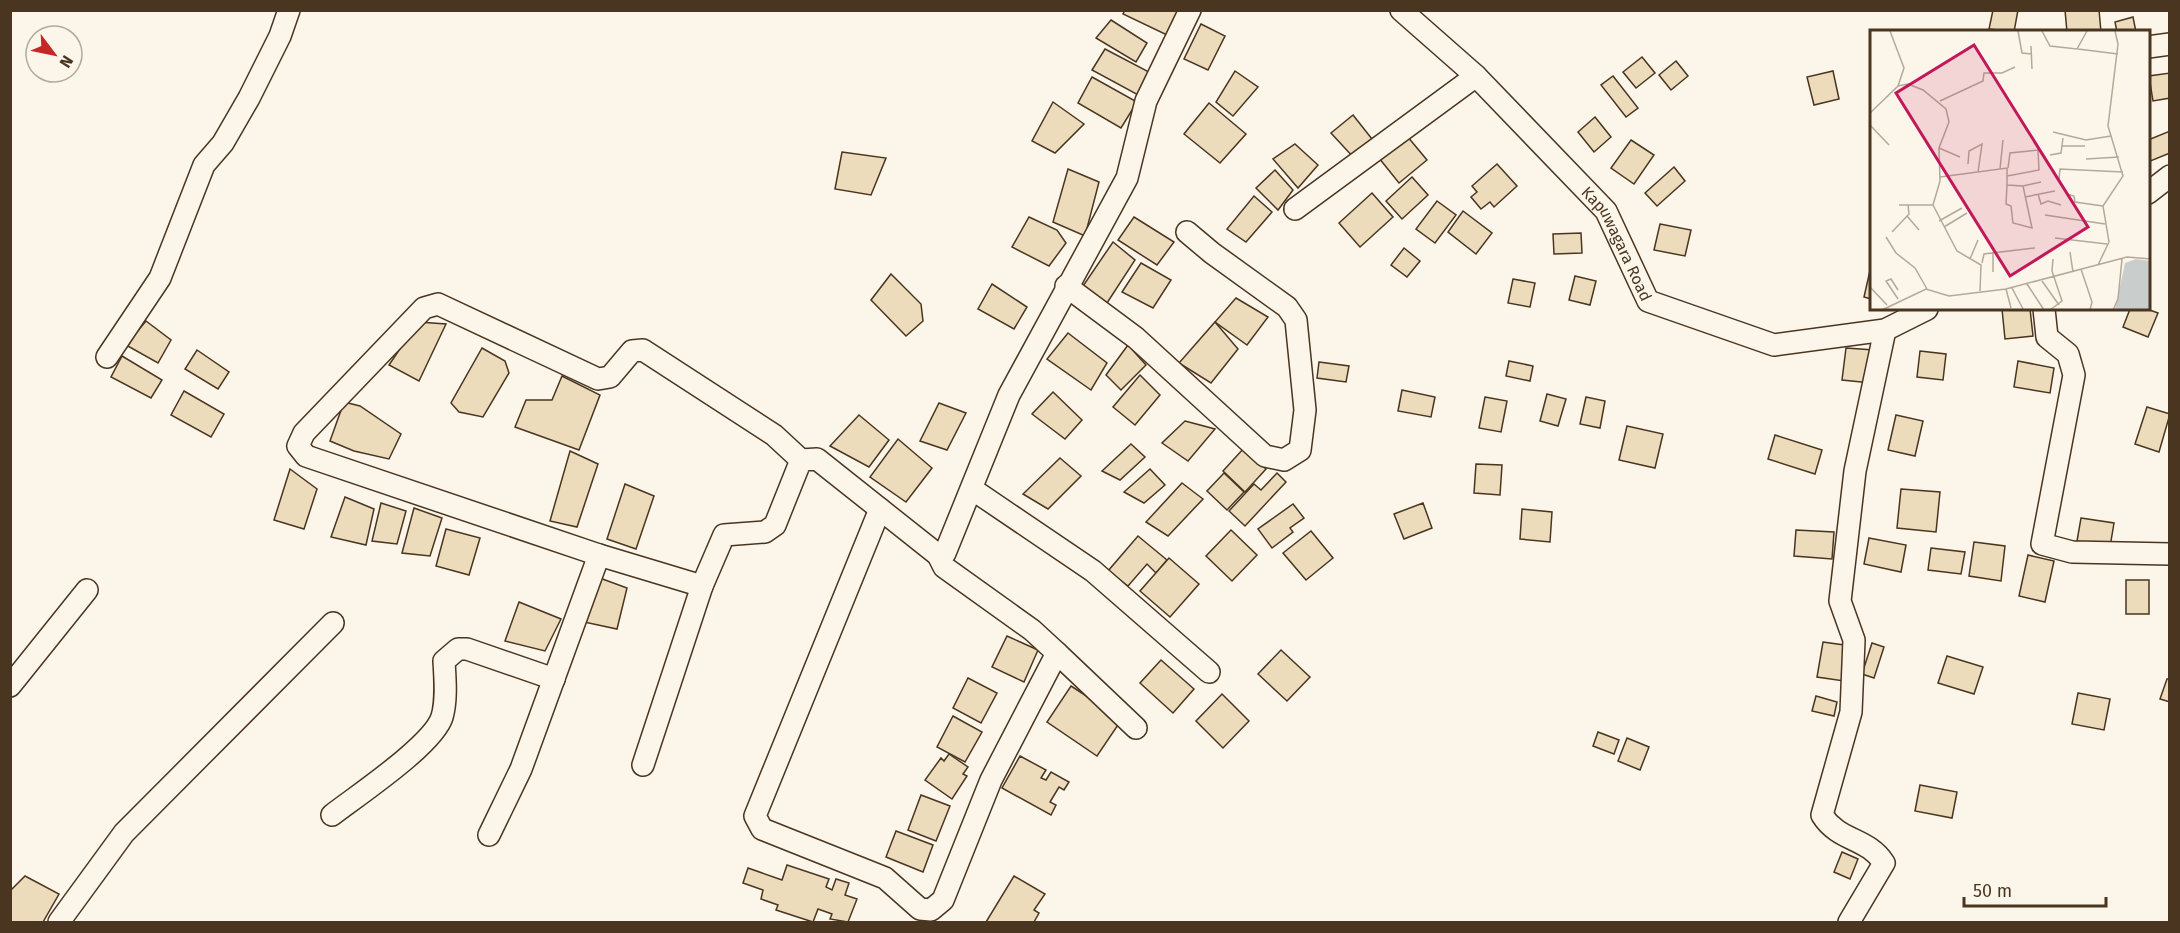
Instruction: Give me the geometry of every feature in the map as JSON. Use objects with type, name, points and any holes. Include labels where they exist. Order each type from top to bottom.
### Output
[{"type":"street","points":[[107,357],[160,278],[204,165],[223,143],[249,98],[280,36],[289,10]]},
{"type":"street","points":[[938,555],[945,553],[1009,395],[1066,286],[1127,178],[1146,101],[1190,10]]},
{"type":"street","name":"Kapuwagara Road","points":[[1401,10],[1476,76],[1606,211],[1648,301],[1774,345],[1885,330],[1925,310]]},
{"type":"street","points":[[2150,47],[2169,44]]},
{"type":"street","points":[[1295,209],[1476,76]]},
{"type":"street","points":[[2150,191],[2169,176]]},
{"type":"street","points":[[1066,286],[1136,338],[1266,456],[1284,460],[1300,450],[1305,410],[1296,320],[1287,307],[1186,232]]},
{"type":"street","points":[[702,586],[599,555],[306,456],[297,446],[304,434],[424,308],[438,304],[598,380],[610,377],[632,351],[643,350],[774,435],[801,460],[817,459],[938,555],[944,567],[1032,630],[1136,728]]},
{"type":"street","points":[[2044,310],[2047,338],[2068,354],[2074,375],[2042,544],[2072,552],[2169,554]]},
{"type":"street","points":[[1849,922],[1884,863],[1876,851],[1830,828],[1822,815],[1851,712],[1854,640],[1840,601],[1855,471],[1885,330]]},
{"type":"street","points":[[643,765],[702,586],[724,535],[765,532],[775,525],[801,460]]},
{"type":"street","points":[[972,489],[1093,571],[1209,672]]},
{"type":"street","points":[[880,509],[755,816],[762,829],[885,878],[920,909],[931,910],[943,900],[991,780],[1057,653]]},
{"type":"street","points":[[489,835],[521,769],[599,555]]},
{"type":"street","points":[[10,686],[87,590]]},
{"type":"street","points":[[60,922],[124,833],[333,623]]},
{"type":"street","points":[[332,815],[410,754],[437,728],[443,714],[444,661],[458,649],[467,649],[554,679]]},
{"type":"building","points":[[1125,10],[1179,10],[1167,35],[1123,14]]},
{"type":"building","points":[[1993,10],[2018,10],[2014,30],[1989,29]]},
{"type":"building","points":[[2065,10],[2099,10],[2101,30],[2067,30]]},
{"type":"building","points":[[2133,17],[2136,30],[2117,30],[2115,22]]},
{"type":"building","points":[[1111,20],[1147,43],[1136,62],[1096,38]]},
{"type":"building","points":[[1201,24],[1225,36],[1208,70],[1184,59]]},
{"type":"building","points":[[1105,49],[1149,72],[1140,96],[1092,70]]},
{"type":"building","points":[[1642,57],[1655,73],[1636,88],[1623,72]]},
{"type":"building","points":[[1676,61],[1688,76],[1671,90],[1659,75]]},
{"type":"building","points":[[1235,71],[1258,87],[1233,116],[1216,102]]},
{"type":"building","points":[[1833,71],[1839,99],[1814,105],[1807,77]]},
{"type":"building","points":[[2170,73],[2170,98],[2153,101],[2150,76]]},
{"type":"building","points":[[1613,76],[1638,108],[1626,117],[1601,85]]},
{"type":"building","points":[[1092,77],[1137,102],[1121,128],[1078,103]]},
{"type":"building","points":[[1053,102],[1084,124],[1055,153],[1032,141]]},
{"type":"building","points":[[1209,103],[1246,134],[1220,163],[1184,134]]},
{"type":"building","points":[[1353,115],[1372,139],[1354,158],[1331,133]]},
{"type":"building","points":[[1595,117],[1611,137],[1594,152],[1578,132]]},
{"type":"building","points":[[2170,131],[2170,153],[2150,161],[2150,139]]},
{"type":"building","points":[[1407,136],[1427,160],[1399,183],[1379,158]]},
{"type":"building","points":[[1631,140],[1654,155],[1634,184],[1611,168]]},
{"type":"building","points":[[1295,144],[1318,165],[1298,188],[1273,159]]},
{"type":"building","points":[[842,152],[886,158],[871,195],[835,189]]},
{"type":"building","points":[[1497,164],[1517,186],[1494,207],[1490,202],[1481,209],[1471,197],[1477,192],[1472,186]]},
{"type":"building","points":[[1674,167],[1685,181],[1657,206],[1645,193]]},
{"type":"building","points":[[1068,169],[1099,182],[1085,236],[1053,222]]},
{"type":"building","points":[[1275,170],[1293,190],[1278,210],[1256,188]]},
{"type":"building","points":[[1412,177],[1428,195],[1402,219],[1386,201]]},
{"type":"building","points":[[1372,193],[1393,217],[1360,247],[1339,223]]},
{"type":"building","points":[[1254,196],[1272,212],[1246,242],[1227,229]]},
{"type":"building","points":[[1437,201],[1456,215],[1435,243],[1416,229]]},
{"type":"building","points":[[1463,211],[1492,233],[1476,254],[1448,232]]},
{"type":"building","points":[[1029,217],[1057,230],[1066,243],[1049,266],[1012,247]]},
{"type":"building","points":[[1134,217],[1174,242],[1157,265],[1118,240]]},
{"type":"building","points":[[1660,224],[1691,230],[1685,256],[1654,250]]},
{"type":"building","points":[[1581,233],[1582,253],[1554,254],[1553,234]]},
{"type":"building","points":[[1113,242],[1135,260],[1107,303],[1081,289]]},
{"type":"building","points":[[1404,248],[1420,261],[1407,277],[1391,265]]},
{"type":"building","points":[[1141,263],[1171,280],[1153,308],[1122,292]]},
{"type":"building","points":[[1870,270],[1870,299],[1864,297]]},
{"type":"building","points":[[891,274],[921,304],[923,321],[906,336],[871,300]]},
{"type":"building","points":[[1575,276],[1596,281],[1590,305],[1569,300]]},
{"type":"building","points":[[1513,279],[1535,283],[1530,307],[1508,303]]},
{"type":"building","points":[[992,284],[1027,307],[1014,329],[978,309]]},
{"type":"building","points":[[1236,298],[1268,317],[1247,345],[1215,322]]},
{"type":"building","points":[[2002,310],[2030,310],[2033,336],[2005,339]]},
{"type":"building","points":[[2130,310],[2150,310],[2158,313],[2148,337],[2123,327]]},
{"type":"building","points":[[146,321],[171,340],[158,363],[126,345]]},
{"type":"building","points":[[418,322],[446,324],[419,381],[389,365]]},
{"type":"building","points":[[1215,322],[1238,349],[1211,383],[1179,363]]},
{"type":"building","points":[[1068,333],[1107,363],[1091,390],[1047,359]]},
{"type":"building","points":[[1128,345],[1146,365],[1121,390],[1106,375]]},
{"type":"building","points":[[482,348],[505,361],[509,373],[483,417],[459,412],[451,403]]},
{"type":"building","points":[[1846,348],[1874,350],[1871,383],[1842,380]]},
{"type":"building","points":[[197,350],[229,372],[218,389],[185,369]]},
{"type":"building","points":[[1920,351],[1946,354],[1943,380],[1917,377]]},
{"type":"building","points":[[122,356],[162,380],[151,398],[111,377]]},
{"type":"building","points":[[1509,361],[1533,366],[1530,381],[1506,376]]},
{"type":"building","points":[[2018,361],[2054,368],[2050,393],[2014,387]]},
{"type":"building","points":[[1319,362],[1349,366],[1346,382],[1317,378]]},
{"type":"building","points":[[1140,375],[1160,395],[1135,425],[1113,407]]},
{"type":"building","points":[[562,376],[600,395],[579,450],[515,427],[526,400],[552,400]]},
{"type":"building","points":[[1402,390],[1435,397],[1431,417],[1398,411]]},
{"type":"building","points":[[184,391],[224,414],[211,437],[171,415]]},
{"type":"building","points":[[1053,392],[1082,420],[1065,439],[1032,414]]},
{"type":"building","points":[[1547,394],[1566,399],[1558,426],[1540,421]]},
{"type":"building","points":[[1485,397],[1507,401],[1501,432],[1479,428]]},
{"type":"building","points":[[1586,397],[1605,401],[1600,428],[1580,424]]},
{"type":"building","points":[[344,402],[360,406],[401,434],[389,459],[354,451],[330,441]]},
{"type":"building","points":[[939,403],[966,413],[947,450],[920,441]]},
{"type":"building","points":[[2147,407],[2170,414],[2159,452],[2135,444]]},
{"type":"building","points":[[859,415],[889,440],[869,467],[830,446]]},
{"type":"building","points":[[1896,415],[1923,421],[1915,456],[1888,450]]},
{"type":"building","points":[[1185,421],[1215,429],[1188,461],[1162,443]]},
{"type":"building","points":[[1627,426],[1663,434],[1655,468],[1619,460]]},
{"type":"building","points":[[1775,435],[1822,450],[1815,474],[1768,459]]},
{"type":"building","points":[[898,439],[932,468],[906,502],[870,477]]},
{"type":"building","points":[[1131,444],[1145,457],[1120,480],[1102,471]]},
{"type":"building","points":[[1244,448],[1266,469],[1245,492],[1223,471]]},
{"type":"building","points":[[570,451],[598,464],[577,527],[550,521]]},
{"type":"building","points":[[1060,458],[1081,476],[1048,509],[1023,494]]},
{"type":"building","points":[[1476,464],[1502,465],[1500,495],[1474,493]]},
{"type":"building","points":[[290,469],[317,489],[304,529],[274,520]]},
{"type":"building","points":[[1150,469],[1165,485],[1144,503],[1124,492]]},
{"type":"building","points":[[1224,473],[1244,492],[1227,510],[1207,491]]},
{"type":"building","points":[[1277,473],[1286,482],[1245,526],[1229,511],[1254,484],[1261,490]]},
{"type":"building","points":[[1182,483],[1203,499],[1168,536],[1146,522]]},
{"type":"building","points":[[625,484],[654,496],[636,549],[607,539]]},
{"type":"building","points":[[1901,489],[1940,492],[1936,532],[1897,528]]},
{"type":"building","points":[[345,497],[374,509],[366,545],[331,537]]},
{"type":"building","points":[[381,503],[406,511],[397,544],[372,541]]},
{"type":"building","points":[[1423,503],[1432,528],[1404,539],[1394,514]]},
{"type":"building","points":[[1293,504],[1304,518],[1290,528],[1293,532],[1272,548],[1258,529]]},
{"type":"building","points":[[414,508],[442,518],[430,556],[402,553]]},
{"type":"building","points":[[1522,509],[1552,512],[1550,542],[1520,539]]},
{"type":"building","points":[[2081,518],[2114,523],[2110,547],[2077,541]]},
{"type":"building","points":[[446,529],[480,538],[469,575],[436,566]]},
{"type":"building","points":[[1231,530],[1257,555],[1232,581],[1206,556]]},
{"type":"building","points":[[1796,530],[1834,532],[1832,559],[1794,556]]},
{"type":"building","points":[[1311,531],[1333,558],[1306,580],[1283,553]]},
{"type":"building","points":[[1138,536],[1167,560],[1156,573],[1147,564],[1128,586],[1108,571]]},
{"type":"building","points":[[1869,538],[1906,545],[1901,572],[1864,564]]},
{"type":"building","points":[[1974,542],[2005,546],[2001,581],[1969,576]]},
{"type":"building","points":[[1931,548],[1965,552],[1961,574],[1928,570]]},
{"type":"building","points":[[2028,555],[2054,561],[2045,602],[2019,596]]},
{"type":"building","points":[[1169,558],[1199,584],[1170,617],[1140,591]]},
{"type":"building","points":[[597,577],[627,588],[617,629],[584,622]]},
{"type":"building","points":[[2126,580],[2149,580],[2149,614],[2126,614]]},
{"type":"building","points":[[519,602],[561,619],[545,651],[505,641]]},
{"type":"building","points":[[1007,636],[1038,650],[1024,682],[992,667]]},
{"type":"building","points":[[1823,642],[1851,646],[1844,681],[1817,677]]},
{"type":"building","points":[[1872,643],[1884,647],[1874,678],[1862,674]]},
{"type":"building","points":[[1281,650],[1310,677],[1287,701],[1258,674]]},
{"type":"building","points":[[1947,656],[1983,667],[1974,694],[1938,683]]},
{"type":"building","points":[[1161,660],[1194,689],[1173,713],[1140,683]]},
{"type":"building","points":[[968,678],[997,693],[981,723],[953,708]]},
{"type":"building","points":[[2167,679],[2170,679],[2170,702],[2160,699]]},
{"type":"building","points":[[1071,686],[1122,719],[1097,756],[1047,722]]},
{"type":"building","points":[[2078,693],[2110,699],[2104,730],[2072,724]]},
{"type":"building","points":[[1222,694],[1249,721],[1223,748],[1196,721]]},
{"type":"building","points":[[1816,696],[1837,702],[1834,716],[1812,711]]},
{"type":"building","points":[[953,716],[982,732],[965,762],[937,747]]},
{"type":"building","points":[[1598,732],[1619,740],[1614,754],[1593,746]]},
{"type":"building","points":[[1627,738],[1649,747],[1640,770],[1618,761]]},
{"type":"building","points":[[949,754],[968,767],[963,774],[967,776],[952,799],[925,780],[941,758],[944,761]]},
{"type":"building","points":[[1020,756],[1046,770],[1041,778],[1046,780],[1051,772],[1069,782],[1064,790],[1059,787],[1050,802],[1056,805],[1051,815],[1002,788]]},
{"type":"building","points":[[1920,785],[1957,792],[1952,818],[1915,811]]},
{"type":"building","points":[[921,795],[950,806],[936,841],[908,830]]},
{"type":"building","points":[[896,831],[933,845],[923,872],[886,857]]},
{"type":"building","points":[[1842,852],[1858,859],[1850,879],[1834,872]]},
{"type":"building","points":[[787,865],[829,879],[826,887],[832,890],[836,879],[849,883],[845,895],[857,899],[848,922],[830,919],[832,914],[818,909],[813,922],[776,910],[778,905],[761,899],[763,890],[743,883],[748,868],[782,880]]},
{"type":"building","points":[[25,876],[59,894],[43,922],[10,922],[10,891]]},
{"type":"building","points":[[1014,876],[1045,894],[1034,910],[1039,913],[1034,922],[986,922]]}]
